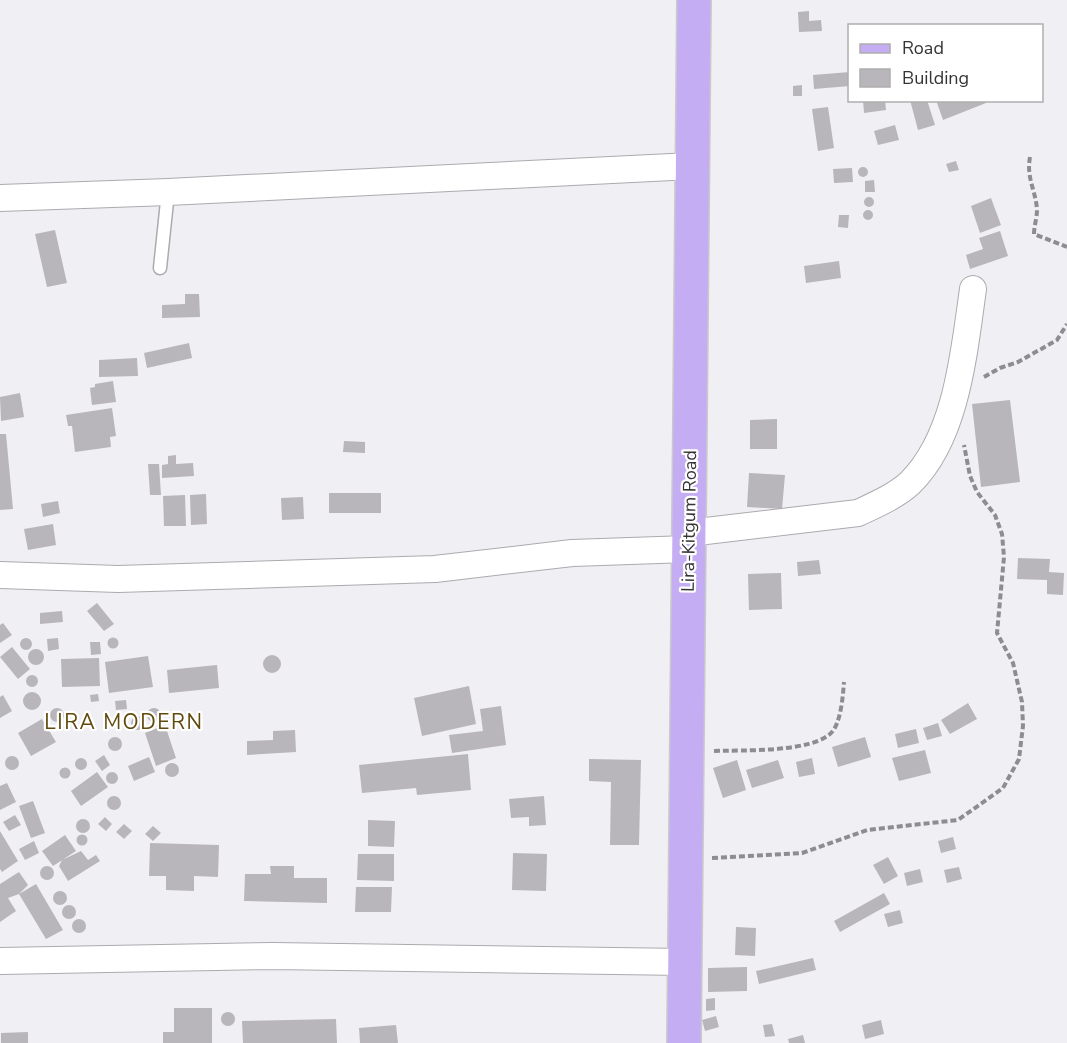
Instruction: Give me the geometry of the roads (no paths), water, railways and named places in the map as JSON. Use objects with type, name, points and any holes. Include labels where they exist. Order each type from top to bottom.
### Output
[{"type":"main road","name":"Lira-Kitgum Road","points":[[684,1043],[694,0]]},
{"type":"street","points":[[0,198],[168,192],[692,165]]},
{"type":"street","points":[[0,575],[118,579],[423,569],[688,541],[858,513],[909,483],[939,443],[955,395],[973,289]]},
{"type":"street","points":[[0,961],[273,956],[685,962]]},
{"type":"lane","points":[[160,268],[168,192]]},
{"type":"district","name":"LIRA MODERN","points":[[124,722]]}]
